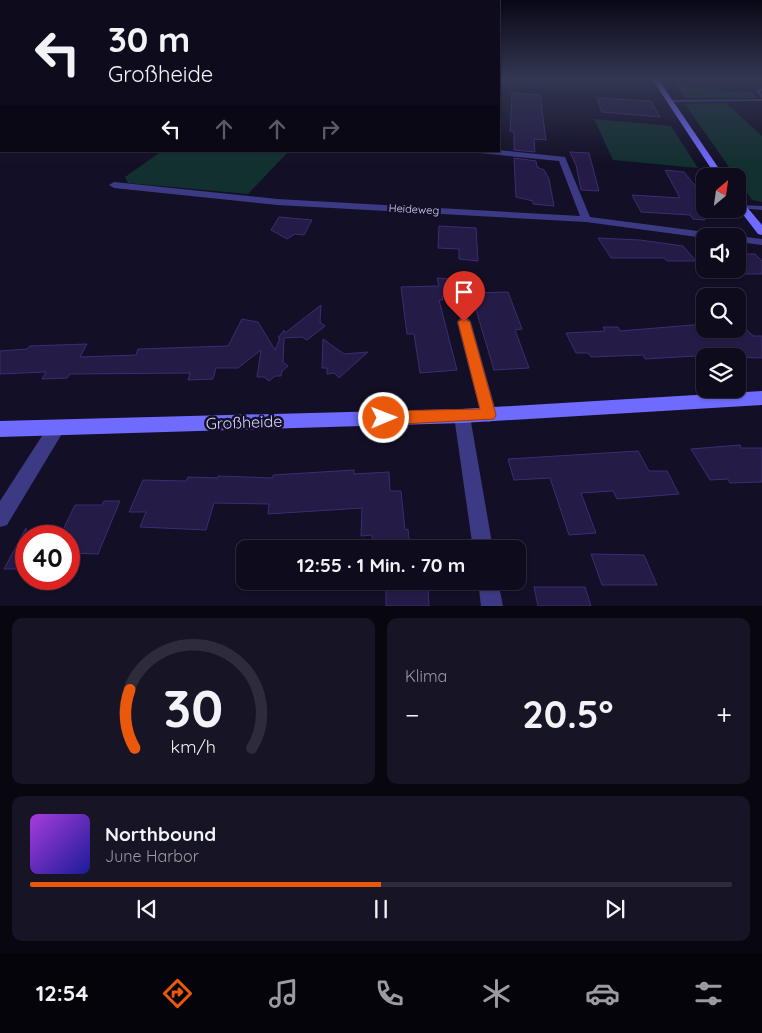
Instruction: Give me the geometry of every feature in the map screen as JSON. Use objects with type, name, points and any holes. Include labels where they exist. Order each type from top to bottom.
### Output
[{"type":"street","points":[[673,107],[715,168]]},
{"type":"street","points":[[489,152],[562,159],[586,219]]},
{"type":"street","name":"Heideweg","points":[[114,185],[277,202],[586,219],[696,234]]},
{"type":"street","points":[[746,213],[762,232]]},
{"type":"street","points":[[746,240],[762,242]]},
{"type":"street","points":[[464,322],[488,415]]},
{"type":"street","name":"Großheide","points":[[0,429],[488,415],[762,398]]},
{"type":"street","points":[[462,416],[482,540]]},
{"type":"street","points":[[0,518],[57,427]]},
{"type":"street","points":[[489,590],[492,606]]},
{"type":"lane","points":[[746,205],[762,208]]},
{"type":"green space","points":[[687,107],[731,107],[762,136],[762,202],[752,200],[746,191],[746,168],[730,168]]},
{"type":"green space","points":[[594,119],[671,126],[698,168],[613,160]]},
{"type":"green space","points":[[161,152],[288,152],[248,194],[128,183],[125,177]]},
{"type":"building","points":[[511,107],[542,107],[546,140],[534,139],[535,152],[514,150],[514,132],[510,131]]},
{"type":"building","points":[[600,107],[655,107],[660,117],[602,112]]},
{"type":"building","points":[[570,152],[589,153],[599,191],[581,190],[576,165]]},
{"type":"building","points":[[514,158],[536,161],[537,167],[544,170],[549,179],[554,206],[533,204],[533,201],[516,197]]},
{"type":"building","points":[[665,170],[684,172],[696,187],[696,218],[705,218],[705,220],[693,219],[690,215],[641,212],[632,195],[680,198]]},
{"type":"building","points":[[279,217],[312,220],[304,235],[295,234],[287,239],[271,230]]},
{"type":"building","points":[[439,226],[476,228],[478,261],[459,259],[459,249],[438,248]]},
{"type":"building","points":[[598,238],[640,240],[683,246],[696,261],[667,261],[664,258],[611,258]]},
{"type":"building","points":[[746,254],[755,254],[762,261],[762,274],[746,274]]},
{"type":"building","points":[[437,278],[466,280],[470,295],[442,296],[443,300],[439,300],[457,370],[420,373],[414,334],[407,334],[401,287],[439,286]]},
{"type":"building","points":[[508,292],[522,329],[515,330],[529,368],[494,370],[471,293]]},
{"type":"building","points":[[321,305],[320,322],[325,326],[307,340],[302,337],[284,338],[283,362],[288,366],[282,371],[281,376],[275,376],[269,381],[264,377],[257,377],[261,350],[238,368],[216,368],[213,379],[188,380],[190,373],[70,374],[67,378],[42,379],[46,372],[0,374],[0,351],[27,349],[30,346],[87,344],[80,357],[136,355],[138,349],[228,346],[242,319],[258,322],[275,350],[280,338],[278,338],[284,330],[285,333]]},
{"type":"building","points":[[696,325],[696,338],[746,338],[746,329],[753,336],[762,336],[762,358],[746,358],[746,348],[696,348],[696,356],[645,359],[643,355],[591,357],[588,353],[576,353],[566,333],[605,331],[603,327],[618,327],[620,331]]},
{"type":"building","points":[[323,339],[344,354],[368,352],[339,378],[334,373],[327,374],[327,368],[322,368]]},
{"type":"building","points":[[740,445],[741,448],[762,448],[762,482],[730,483],[728,479],[710,480],[691,449]]},
{"type":"building","points":[[638,451],[649,471],[667,471],[679,494],[617,499],[613,491],[581,493],[596,533],[569,535],[550,478],[514,480],[508,459]]},
{"type":"building","points":[[354,470],[354,474],[389,472],[390,491],[401,491],[405,530],[408,529],[409,540],[372,540],[372,535],[361,536],[362,508],[268,514],[269,504],[214,503],[206,530],[140,527],[146,512],[129,512],[143,480],[186,481],[188,477],[218,478],[218,476],[273,478],[273,475]]},
{"type":"building","points":[[104,501],[120,501],[98,554],[80,553],[80,525],[65,525],[75,505],[102,505]]},
{"type":"building","points":[[15,548],[15,569],[4,569]]},
{"type":"building","points":[[591,554],[644,555],[657,585],[602,585]]},
{"type":"building","points":[[534,587],[585,587],[591,606],[538,606]]},
{"type":"building","points":[[386,590],[428,590],[429,606],[386,606]]},
{"type":"route","points":[[384,418],[488,415],[464,322]]}]
